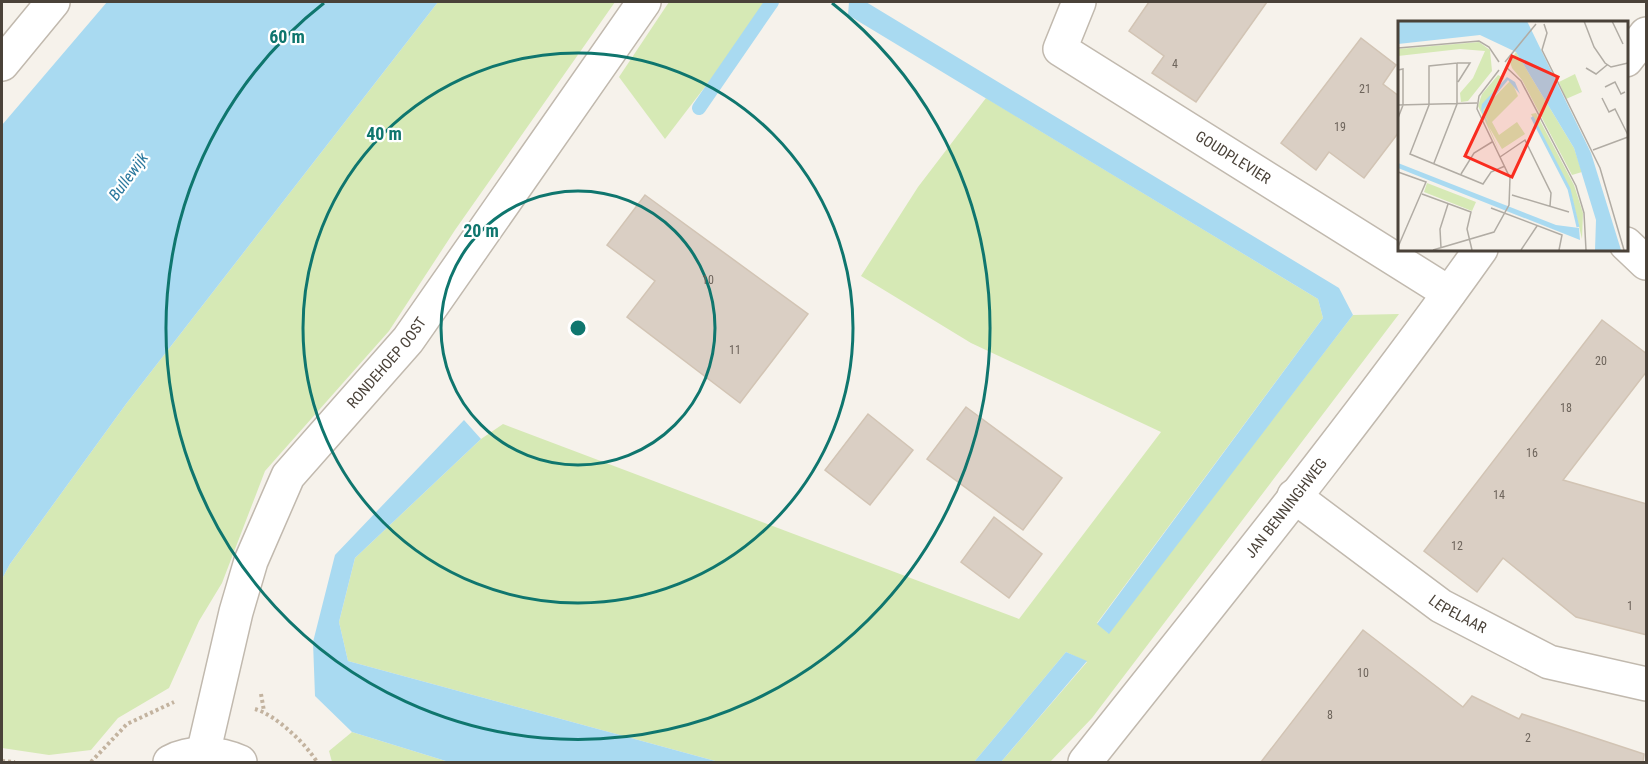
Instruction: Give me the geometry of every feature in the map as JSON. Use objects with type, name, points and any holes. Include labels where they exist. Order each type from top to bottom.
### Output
[{"type":"street","points":[[2,64],[53,2]]},
{"type":"street","name":"RONDEHOEP OOST","points":[[204,754],[236,612],[251,561],[288,476],[408,340],[644,2]]},
{"type":"street","name":"GOUDPLEVIER","points":[[1079,2],[1060,49],[1449,293]]},
{"type":"street","points":[[1627,59],[1647,34]]},
{"type":"street","points":[[1627,245],[1647,263]]},
{"type":"street","name":"JAN BENNINGHWEG","points":[[1085,762],[1294,496],[1480,250]]},
{"type":"street","name":"LEPELAAR","points":[[1294,496],[1441,606],[1549,662],[1647,684]]},
{"type":"street","points":[[170,762],[177,758],[204,754],[228,757],[240,762]]},
{"type":"path","points":[[91,762],[127,724],[176,701]]},
{"type":"path","points":[[264,711],[310,750],[317,762]]},
{"type":"path","points":[[2,761],[15,762]]},
{"type":"green space","points":[[438,2],[615,2],[455,230],[389,331],[265,471],[222,583],[199,621],[169,688],[118,718],[91,750],[49,755],[2,748],[2,579],[10,564],[126,404]]},
{"type":"green space","points":[[669,2],[770,2],[665,139],[619,77]]},
{"type":"green space","points":[[986,98],[1318,299],[1323,318],[1097,623],[1108,633],[1353,315],[1399,314],[1092,718],[1050,762],[1001,762],[1087,662],[1066,652],[974,762],[719,762],[348,661],[339,622],[355,558],[481,439],[503,424],[1019,619],[1161,432],[971,343],[861,276],[918,187]]},
{"type":"green space","points":[[352,732],[449,762],[332,762],[329,751]]},
{"type":"water","name":"Bullewijk","points":[[107,2],[438,2],[126,404],[10,564],[2,579],[2,125]]},
{"type":"water","points":[[849,2],[866,2],[1339,288],[1353,315],[1109,634],[1097,624],[1323,318],[1318,299],[848,15]]},
{"type":"water","points":[[464,420],[481,439],[355,558],[339,622],[348,661],[719,762],[449,762],[352,732],[315,696],[313,642],[335,555]]},
{"type":"water","points":[[1066,652],[1087,661],[1001,762],[974,762]]},
{"type":"building","points":[[1149,2],[1267,2],[1196,102],[1152,73],[1164,56],[1129,31]]},
{"type":"building","points":[[1361,38],[1396,65],[1383,84],[1398,95],[1398,133],[1364,178],[1329,152],[1316,170],[1281,143]]},
{"type":"building","points":[[645,195],[808,314],[740,403],[627,317],[655,281],[607,245]]},
{"type":"building","points":[[1602,320],[1647,354],[1647,371],[1563,480],[1647,504],[1647,635],[1576,617],[1503,558],[1477,592],[1424,551]]},
{"type":"building","points":[[966,407],[1062,478],[1023,530],[927,459]]},
{"type":"building","points":[[868,414],[913,450],[870,505],[825,470]]},
{"type":"building","points":[[994,517],[1042,554],[1009,598],[961,562]]},
{"type":"building","points":[[1363,630],[1463,707],[1472,696],[1519,719],[1522,714],[1644,754],[1643,762],[1261,762]]},
{"type":"waterway","points":[[699,108],[772,2]]}]
